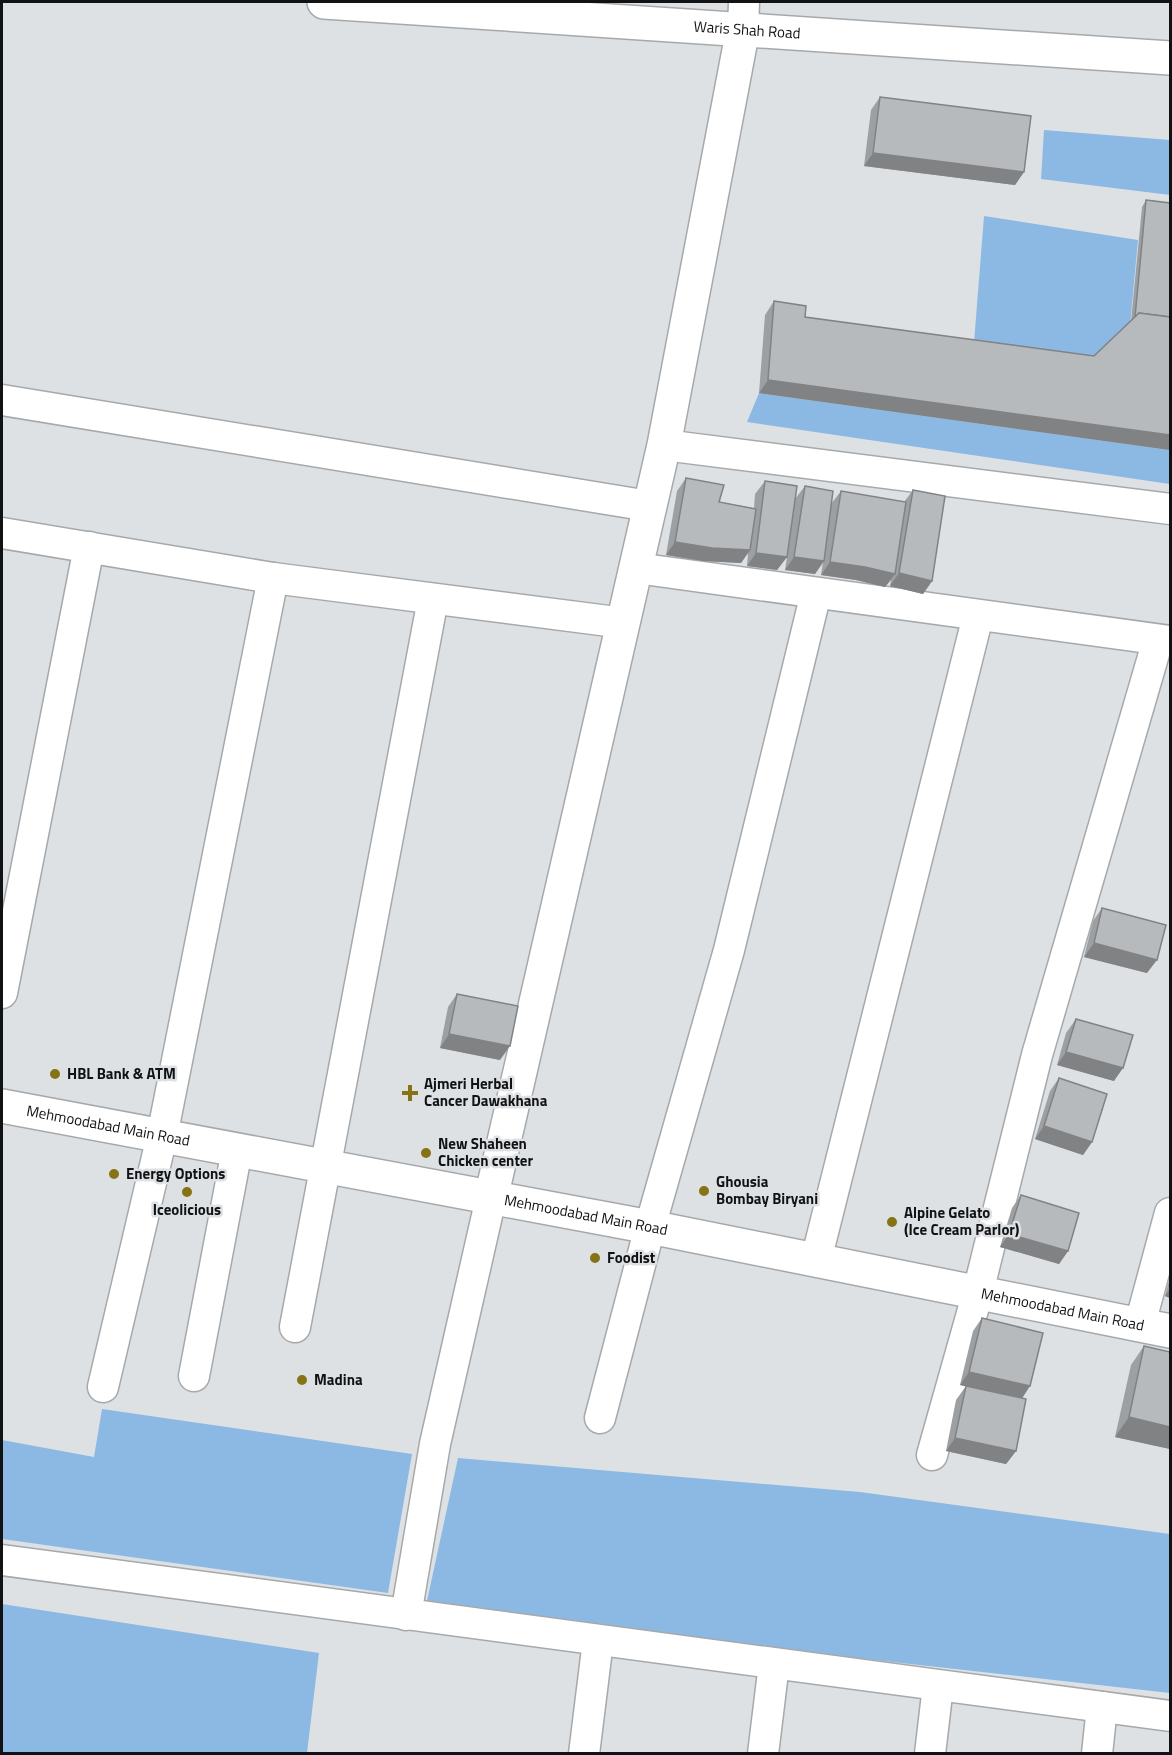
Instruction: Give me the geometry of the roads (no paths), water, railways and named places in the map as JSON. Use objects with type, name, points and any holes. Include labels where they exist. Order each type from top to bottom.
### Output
[{"type":"main road","name":"Waris Shah Road","points":[[337,2],[744,15],[1170,58]]},
{"type":"main road","points":[[491,1198],[664,445],[744,15]]},
{"type":"main road","name":"Mehmoodabad Main Road","points":[[2,1106],[650,1227],[1155,1328]]},
{"type":"street","points":[[2,400],[649,506]]},
{"type":"street","points":[[664,445],[1170,509]]},
{"type":"street","points":[[2,533],[273,578],[624,623]]},
{"type":"street","points":[[2,993],[89,547]]},
{"type":"street","points":[[636,568],[1164,640],[1037,1054],[978,1292],[932,1455]]},
{"type":"street","points":[[104,1387],[162,1136],[273,578]]},
{"type":"street","points":[[600,1418],[650,1227],[729,950],[816,593]]},
{"type":"street","points":[[295,1327],[433,599]]},
{"type":"street","points":[[816,1260],[978,616]]},
{"type":"street","points":[[194,1376],[237,1150]]},
{"type":"street","points":[[406,1615],[435,1444],[491,1198]]},
{"type":"street","points":[[1155,1328],[1170,1213]]},
{"type":"street","points":[[2,1560],[1170,1716]]},
{"type":"street","points":[[584,1754],[598,1641]]},
{"type":"street","points":[[763,1754],[774,1664]]},
{"type":"street","points":[[930,1754],[938,1686]]},
{"type":"street","points":[[1097,1754],[1102,1707]]},
{"type":"place","name":"HBL Bank & ATM","points":[[55,1074]]},
{"type":"place","name":"Ajmeri Herbal Cancer Dawakhana","points":[[410,1093]]},
{"type":"place","name":"New Shaheen Chicken center","points":[[426,1153]]},
{"type":"place","name":"Energy Options","points":[[114,1174]]},
{"type":"place","name":"Ghousia Bombay Biryani","points":[[704,1191]]},
{"type":"place","name":"Iceolicious","points":[[187,1192]]},
{"type":"place","name":"Alpine Gelato (Ice Cream Parlor)","points":[[892,1222]]},
{"type":"place","name":"Foodist","points":[[595,1258]]},
{"type":"place","name":"Madina","points":[[302,1380]]}]
